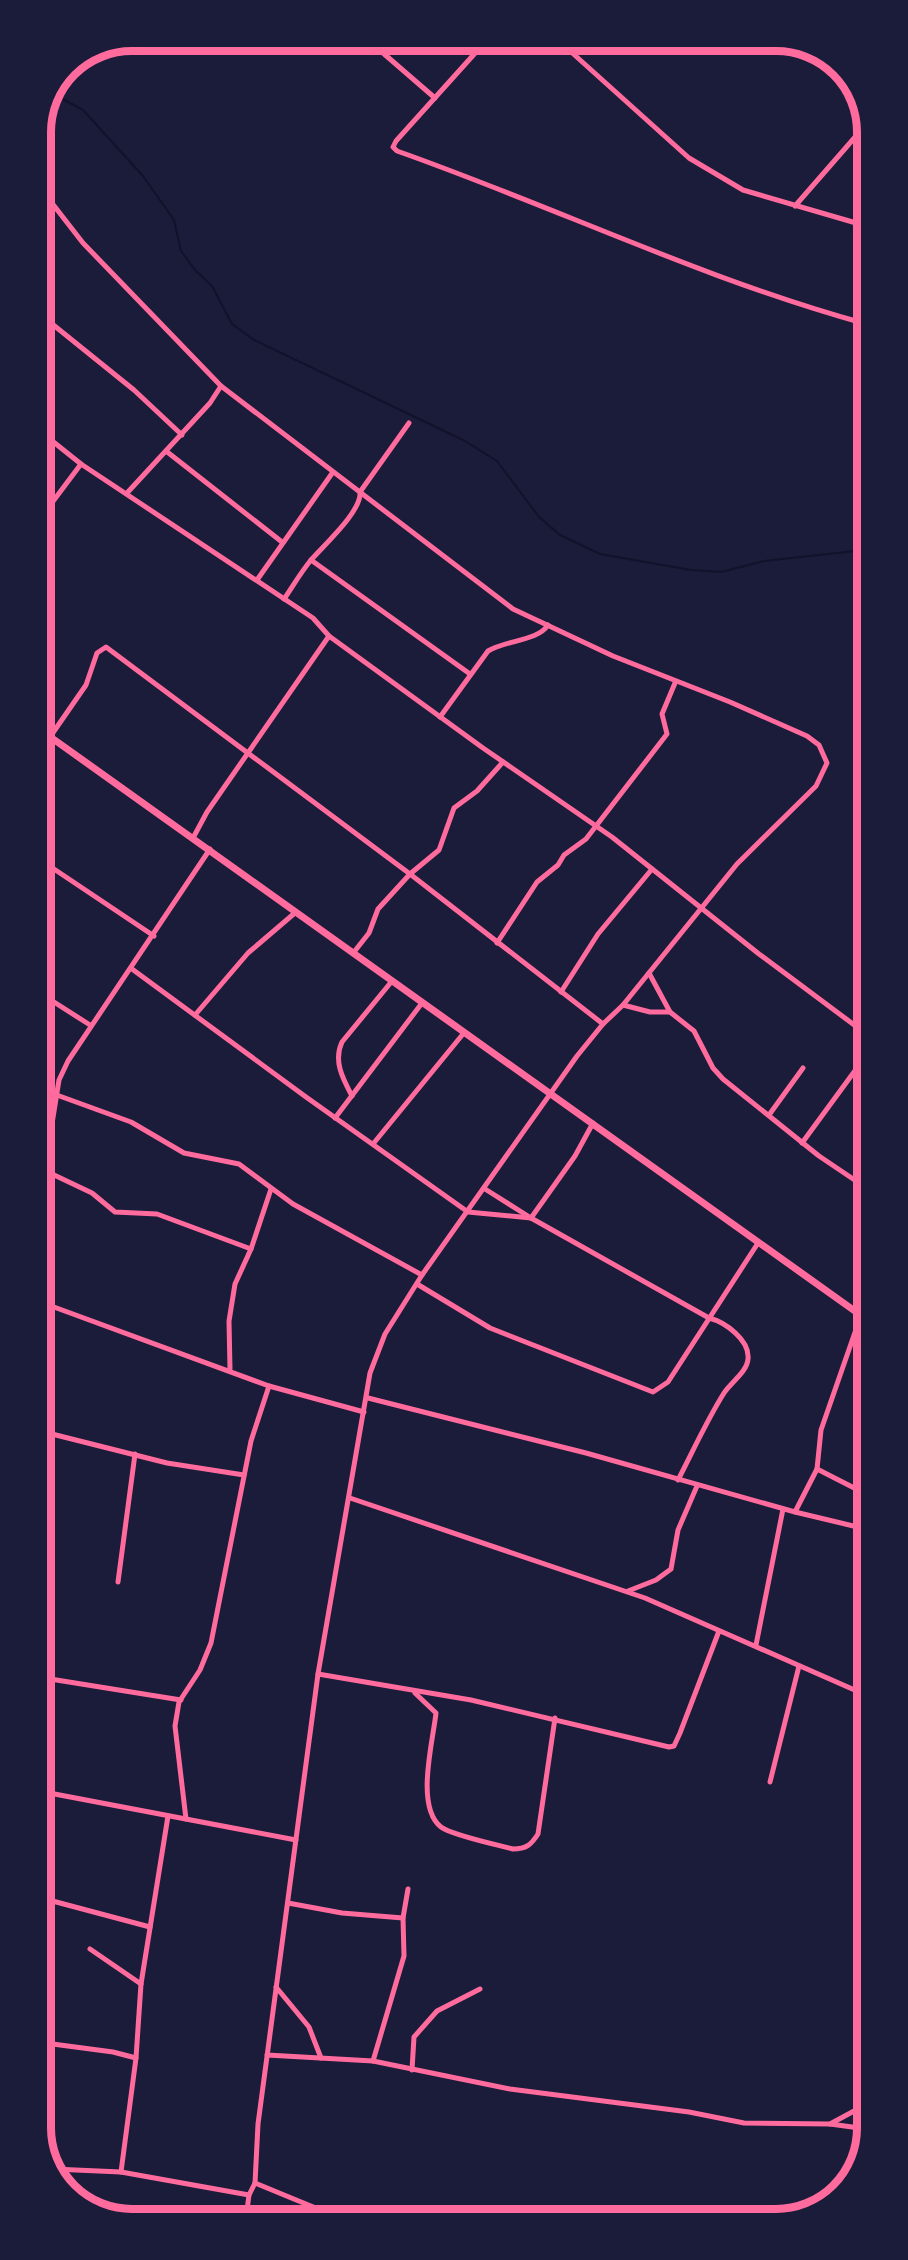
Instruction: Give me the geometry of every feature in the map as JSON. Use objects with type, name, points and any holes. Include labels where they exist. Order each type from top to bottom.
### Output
[{"type":"street","points":[[383,51],[435,98]]},
{"type":"street","points":[[477,51],[396,141],[393,147],[397,151],[555,210],[722,278],[857,321]]},
{"type":"street","points":[[570,51],[689,158],[742,190],[857,223]]},
{"type":"street","points":[[795,206],[857,135]]},
{"type":"street","points":[[51,202],[83,243],[221,386],[513,609],[675,683],[730,702],[807,736],[819,745],[827,763],[816,786],[737,864],[700,906],[623,1005],[603,1024],[422,1275],[377,1350],[370,1373],[368,1398],[318,1674],[258,2124],[255,2183],[249,2195],[247,2209]]},
{"type":"street","points":[[51,323],[134,390],[182,435]]},
{"type":"street","points":[[127,493],[210,404],[221,386]]},
{"type":"street","points":[[284,599],[311,560],[341,530],[361,500],[360,492],[409,423]]},
{"type":"street","points":[[51,440],[81,464],[313,618],[329,636],[596,827],[776,967],[857,1025]]},
{"type":"street","points":[[166,451],[282,542]]},
{"type":"street","points":[[51,504],[81,464]]},
{"type":"street","points":[[257,580],[333,472]]},
{"type":"street","points":[[311,560],[470,674]]},
{"type":"street","points":[[440,717],[482,657],[499,644],[540,634],[549,625]]},
{"type":"street","points":[[193,838],[207,812],[329,636]]},
{"type":"street","points":[[51,736],[86,685],[97,653],[106,647],[410,874],[603,1024]]},
{"type":"street","points":[[497,943],[537,882],[558,865],[564,855],[586,839],[667,734],[662,714],[675,683]]},
{"type":"street","points":[[51,738],[354,952],[463,1034],[593,1122],[857,1313]]},
{"type":"street","points":[[354,952],[369,933],[378,909],[410,874],[439,850],[454,808],[477,791],[503,762]]},
{"type":"street","points":[[51,1130],[56,1094],[68,1061],[90,1025],[132,969],[210,849]]},
{"type":"street","points":[[51,867],[154,936]]},
{"type":"street","points":[[561,992],[598,934],[652,869]]},
{"type":"street","points":[[195,1015],[248,954],[296,912]]},
{"type":"street","points":[[132,969],[468,1212],[531,1218]]},
{"type":"street","points":[[649,973],[670,1012],[694,1031],[713,1068],[802,1143],[857,1181]]},
{"type":"street","points":[[352,1096],[342,1076],[337,1053],[342,1042],[392,981]]},
{"type":"street","points":[[51,1000],[90,1025]]},
{"type":"street","points":[[335,1118],[422,1003]]},
{"type":"street","points":[[623,1005],[650,1012],[670,1012]]},
{"type":"street","points":[[373,1144],[463,1034]]},
{"type":"street","points":[[769,1115],[803,1068]]},
{"type":"street","points":[[802,1143],[857,1068]]},
{"type":"street","points":[[51,1092],[131,1122],[184,1153],[239,1164],[262,1179],[271,1189],[311,1215],[422,1275]]},
{"type":"street","points":[[531,1218],[575,1156],[593,1122]]},
{"type":"street","points":[[51,1174],[92,1193],[115,1212],[157,1214],[251,1249]]},
{"type":"street","points":[[230,1369],[230,1320],[235,1284],[251,1249],[271,1189]]},
{"type":"street","points":[[485,1189],[531,1218],[710,1318],[729,1326],[744,1346],[748,1361],[724,1393],[678,1480]]},
{"type":"street","points":[[417,1284],[490,1328],[653,1392],[668,1382],[758,1243]]},
{"type":"street","points":[[51,1307],[230,1369],[269,1386],[364,1412]]},
{"type":"street","points":[[795,1512],[817,1469],[821,1430],[857,1333]]},
{"type":"street","points":[[186,1819],[175,1726],[181,1700],[201,1670],[212,1644],[239,1515],[244,1475],[258,1418],[269,1386]]},
{"type":"street","points":[[368,1398],[453,1418],[697,1486],[857,1527]]},
{"type":"street","points":[[51,1434],[167,1463],[244,1475]]},
{"type":"street","points":[[118,1582],[135,1455]]},
{"type":"street","points":[[817,1469],[857,1489]]},
{"type":"street","points":[[628,1591],[656,1580],[671,1569],[678,1530],[697,1486]]},
{"type":"street","points":[[350,1498],[628,1591],[719,1631],[756,1644],[799,1666],[857,1691]]},
{"type":"street","points":[[756,1644],[783,1509]]},
{"type":"street","points":[[318,1674],[413,1692],[471,1700],[555,1718],[654,1745],[674,1746],[719,1631]]},
{"type":"street","points":[[770,1782],[799,1666]]},
{"type":"street","points":[[51,1679],[181,1700]]},
{"type":"street","points":[[413,1692],[436,1713],[427,1779],[428,1800],[434,1817],[441,1827],[513,1849],[523,1849],[533,1842],[538,1834],[555,1718]]},
{"type":"street","points":[[51,1793],[296,1840]]},
{"type":"street","points":[[121,2172],[136,2058],[141,1984],[168,1816]]},
{"type":"street","points":[[373,2061],[404,1956],[403,1918],[408,1889]]},
{"type":"street","points":[[51,1900],[150,1928]]},
{"type":"street","points":[[288,1903],[342,1913],[403,1918]]},
{"type":"street","points":[[90,1949],[141,1984]]},
{"type":"street","points":[[276,1987],[309,2028],[321,2058]]},
{"type":"street","points":[[412,2070],[414,2037],[437,2010],[480,1989]]},
{"type":"street","points":[[51,2044],[113,2052],[136,2058]]},
{"type":"street","points":[[267,2055],[373,2061],[510,2089],[689,2112],[744,2123],[830,2124],[857,2128]]},
{"type":"street","points":[[830,2124],[857,2109]]},
{"type":"street","points":[[63,2169],[121,2172],[249,2195]]},
{"type":"street","points":[[255,2183],[318,2209]]},
{"type":"waterway","points":[[59,97],[83,110],[143,176],[174,220],[181,251],[195,270],[212,286],[232,324],[254,340],[465,441],[497,461],[539,517],[560,535],[600,554],[691,570],[721,572],[764,561],[857,551]]}]
